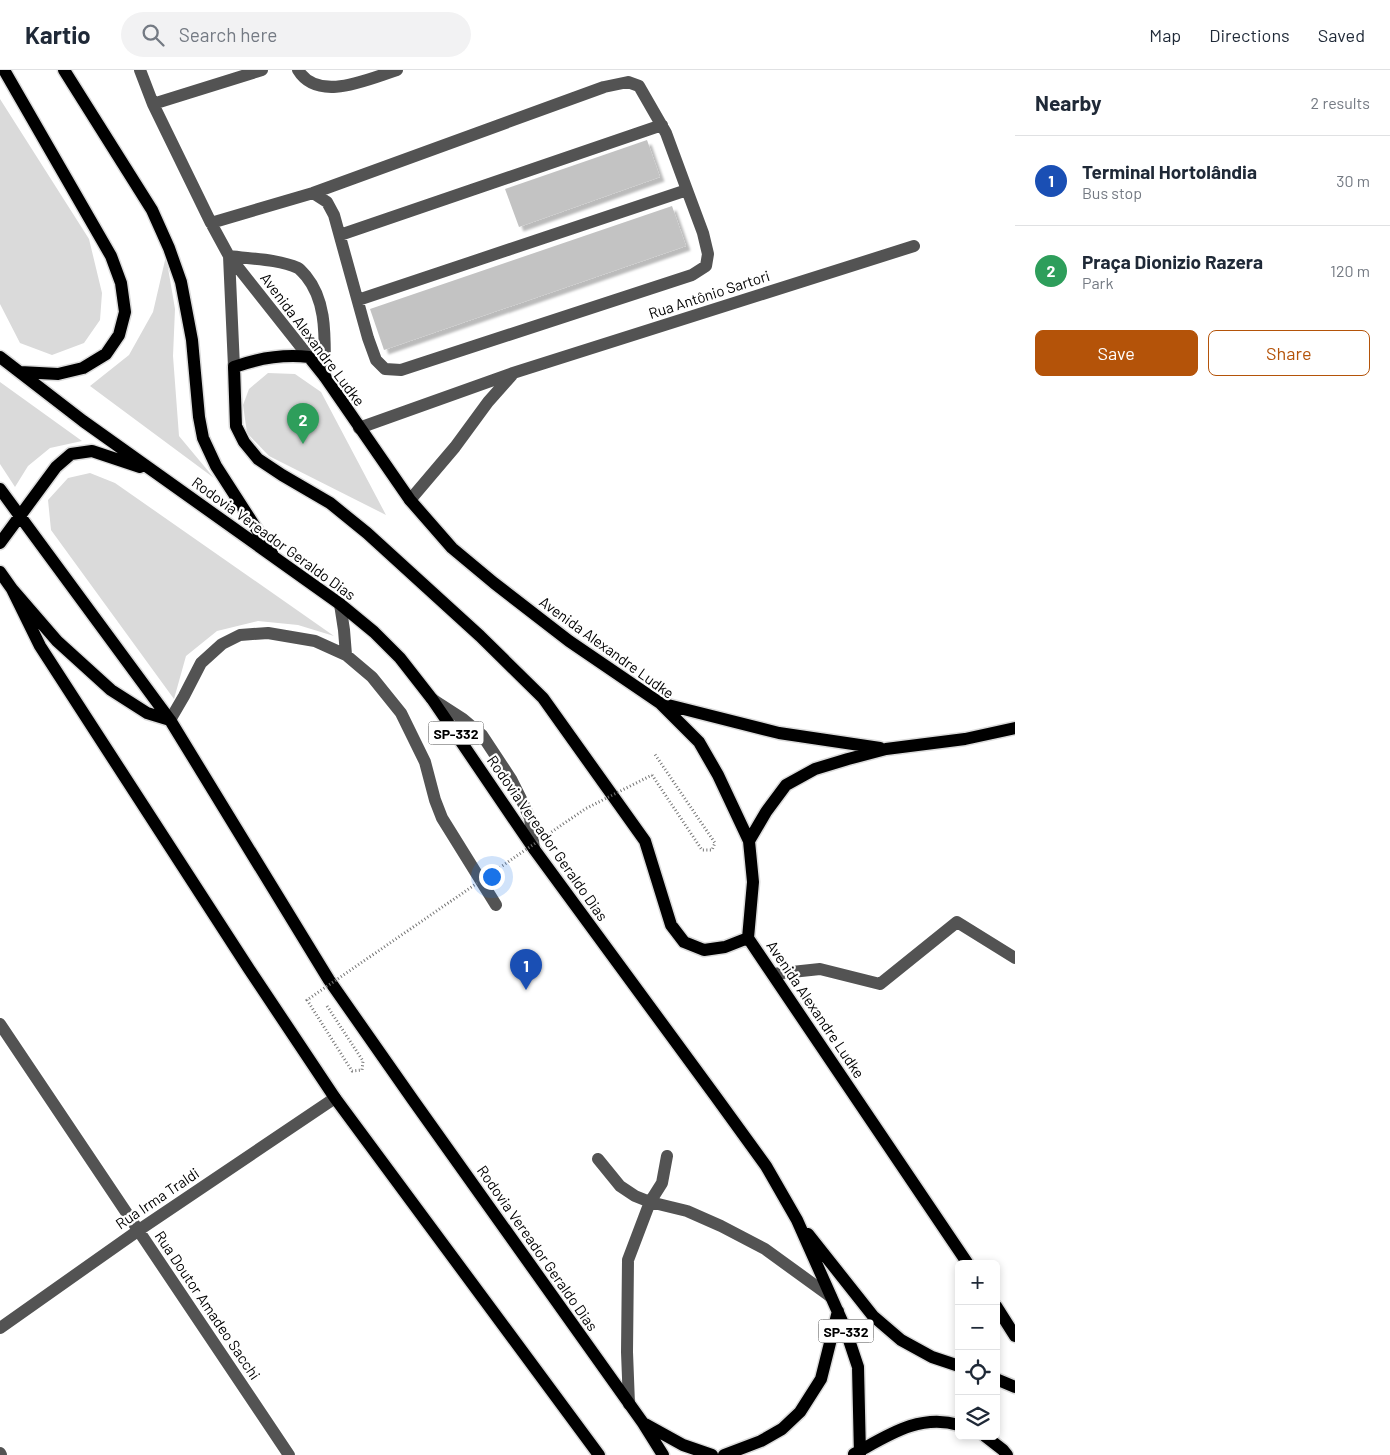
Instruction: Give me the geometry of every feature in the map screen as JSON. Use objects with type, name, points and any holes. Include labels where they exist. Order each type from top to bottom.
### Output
[{"type":"main road","points":[[4,70],[111,256],[121,283],[125,312],[119,335],[106,354],[83,368],[58,374],[20,372]]},
{"type":"main road","points":[[64,70],[152,210],[169,248],[181,282],[192,340],[198,417],[202,438],[216,466],[276,559]]},
{"type":"main road","name":"Rodovia Vereador Geraldo Dias","points":[[0,357],[83,421],[340,604],[374,632],[400,658],[432,698],[534,849],[766,1166],[797,1220],[838,1311],[858,1367],[857,1454]]},
{"type":"main road","points":[[309,357],[271,357],[253,360],[234,367],[236,426],[244,442],[258,459],[330,502],[368,533],[480,636],[543,698],[645,841],[671,925],[684,942],[704,950],[725,947],[748,938]]},
{"type":"main road","name":"Avenida Alexandre Ludke","points":[[309,357],[325,377],[410,500],[452,548],[569,641],[660,703],[699,742],[718,775],[749,841],[754,882],[748,938],[965,1260]]},
{"type":"main road","points":[[0,543],[51,473],[70,454],[92,451],[154,472]]},
{"type":"main road","name":"Rodovia Vereador Geraldo Dias","points":[[0,489],[170,720],[329,980],[629,1404],[663,1455]]},
{"type":"main road","points":[[0,572],[12,589],[57,641],[111,690],[147,713],[170,720]]},
{"type":"main road","points":[[12,589],[40,646],[249,969],[335,1098],[599,1455]]},
{"type":"main road","points":[[660,703],[779,732],[886,749]]},
{"type":"main road","points":[[749,841],[766,812],[786,785],[815,770],[886,749],[964,739],[1015,728]]},
{"type":"main road","points":[[797,1220],[873,1316],[901,1340],[932,1357],[955,1365]]},
{"type":"main road","points":[[724,1455],[761,1440],[782,1428],[800,1412],[821,1379],[838,1311]]},
{"type":"main road","points":[[1000,1312],[1015,1336]]},
{"type":"main road","points":[[1000,1381],[1015,1387]]},
{"type":"main road","points":[[857,1454],[896,1431],[920,1423],[948,1422],[955,1424]]},
{"type":"main road","points":[[642,1423],[683,1445],[712,1455]]},
{"type":"main road","points":[[990,1440],[1007,1455]]},
{"type":"street","name":"Avenida Alexandre Ludke","points":[[140,70],[153,104],[211,224],[229,256],[309,357]]},
{"type":"street","points":[[153,104],[262,70]]},
{"type":"street","points":[[298,70],[303,78],[313,85],[329,88],[352,84],[397,70]]},
{"type":"street","points":[[211,224],[313,193],[604,87],[628,82],[639,86],[666,133],[703,233],[708,254],[706,266],[692,275],[401,370],[385,369],[376,360],[368,338],[334,215],[326,202],[313,193]]},
{"type":"street","points":[[340,235],[662,125]]},
{"type":"street","points":[[358,300],[688,190]]},
{"type":"street","name":"Rua Antônio Sartori","points":[[359,428],[513,373],[914,246]]},
{"type":"street","name":"Avenida Alexandre Ludke","points":[[229,256],[234,367]]},
{"type":"street","points":[[229,256],[282,264],[300,269],[312,284],[320,301],[324,317],[325,377]]},
{"type":"street","points":[[410,500],[455,447],[488,402],[513,373]]},
{"type":"street","points":[[340,604],[346,655]]},
{"type":"street","points":[[170,720],[201,663],[222,644],[240,635],[268,633],[315,641],[346,655],[372,677],[401,713],[425,762],[442,818],[496,905]]},
{"type":"street","points":[[432,698],[463,719],[482,735],[511,779],[530,818],[534,849]]},
{"type":"street","points":[[772,974],[820,969],[880,984],[957,922],[1015,958]]},
{"type":"street","name":"Rua Doutor Amadeo Sacchi","points":[[0,1024],[289,1455]]},
{"type":"street","name":"Rua Irma Traldi","points":[[0,1328],[139,1230],[335,1098]]},
{"type":"street","points":[[629,1404],[627,1352],[628,1260],[650,1202],[662,1184],[667,1156]]},
{"type":"street","points":[[598,1158],[620,1186],[635,1196],[650,1202],[687,1211],[721,1226],[765,1249],[831,1297]]},
{"type":"path","points":[[326,1006],[363,1060],[362,1070],[352,1071],[308,1000],[585,809],[652,776],[702,850],[712,850],[715,843],[654,753]]},
{"type":"shaded area","points":[[0,99],[89,239],[102,293],[100,320],[84,343],[52,355],[20,343],[0,304]]},
{"type":"shaded area","points":[[166,256],[175,309],[173,356],[179,436],[214,478],[90,386],[129,355],[153,312]]},
{"type":"shaded area","points":[[268,373],[295,374],[321,392],[386,515],[269,456],[247,433],[243,405],[249,389]]},
{"type":"shaded area","points":[[0,382],[82,441],[50,448],[28,466],[15,487],[0,464]]},
{"type":"shaded area","points":[[90,473],[115,483],[334,636],[298,625],[258,621],[217,631],[186,656],[174,699],[51,530],[48,500],[68,478]]},
{"type":"building","points":[[647,140],[660,177],[519,227],[505,189]]},
{"type":"building","points":[[672,206],[686,246],[384,350],[370,309]]},
{"type":"place","name":"Praça Dionizio Razera","points":[[303,444]]},
{"type":"place","name":"Terminal Hortolândia","points":[[526,990]]}]
